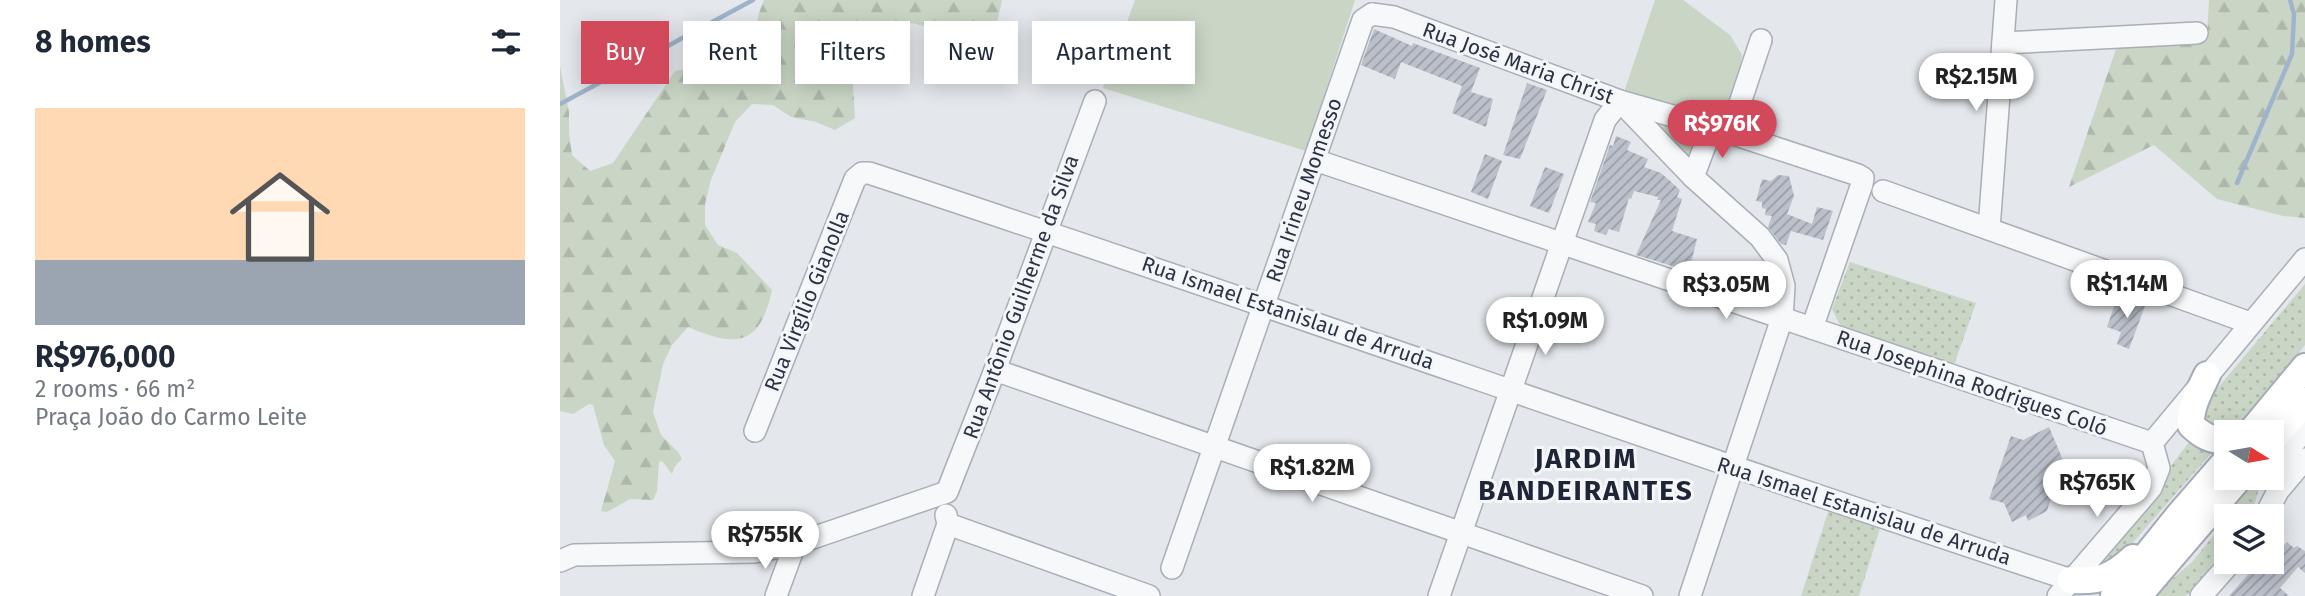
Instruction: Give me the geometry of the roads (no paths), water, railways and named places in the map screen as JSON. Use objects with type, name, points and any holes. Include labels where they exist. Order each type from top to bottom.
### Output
[{"type":"main road","points":[[2261,420],[2305,367]]},
{"type":"main road","points":[[2207,375],[2193,404],[2191,425],[2201,435],[2214,440]]},
{"type":"main road","points":[[2284,426],[2305,401]]},
{"type":"main road","points":[[2114,596],[2214,475]]},
{"type":"main road","points":[[2138,596],[2229,490]]},
{"type":"main road","points":[[2064,588],[2105,578],[2120,571],[2180,514]]},
{"type":"street","points":[[1989,229],[2006,0]]},
{"type":"street","name":"Rua José Maria Christ","points":[[1372,7],[1392,8],[1620,101],[1721,130],[1863,178],[1812,328]]},
{"type":"street","name":"Rua Irineu Momesso","points":[[1172,568],[1363,20],[1372,7]]},
{"type":"street","points":[[2003,43],[2197,33]]},
{"type":"street","points":[[1693,177],[1721,130],[1761,40]]},
{"type":"street","name":"Rua Antônio Guilherme da Silva","points":[[795,544],[947,492],[1095,101]]},
{"type":"street","points":[[1440,596],[1605,120],[1620,101],[1693,177],[1760,237],[1777,260],[1784,286],[1782,318],[1690,596]]},
{"type":"street","name":"Rua Josephina Rodrigues Coló","points":[[1315,160],[2151,443]]},
{"type":"street","name":"Rua Ismael Estanislau de Arruda","points":[[862,173],[869,173],[1045,231],[1511,390],[2064,588]]},
{"type":"street","name":"Rua Virgílio Gianolla","points":[[755,431],[855,179],[862,173]]},
{"type":"street","points":[[1882,191],[2250,323]]},
{"type":"street","points":[[2064,588],[2151,488],[2159,468],[2151,443],[2305,259]]},
{"type":"street","points":[[995,370],[1643,596]]},
{"type":"street","points":[[2284,455],[2305,429]]},
{"type":"street","points":[[2270,504],[2305,459]]},
{"type":"street","points":[[2278,504],[2305,475]]},
{"type":"street","points":[[923,596],[947,519],[1149,596]]},
{"type":"street","points":[[560,561],[574,555],[754,552],[795,544]]},
{"type":"street","points":[[776,596],[795,544]]},
{"type":"street","points":[[2201,596],[2218,574]]},
{"type":"waterway","points":[[560,104],[753,0]]},
{"type":"waterway","points":[[2237,183],[2292,54],[2294,14],[2290,0]]},
{"type":"district","name":"JARDIM BANDEIRANTES","points":[[1586,474]]}]
